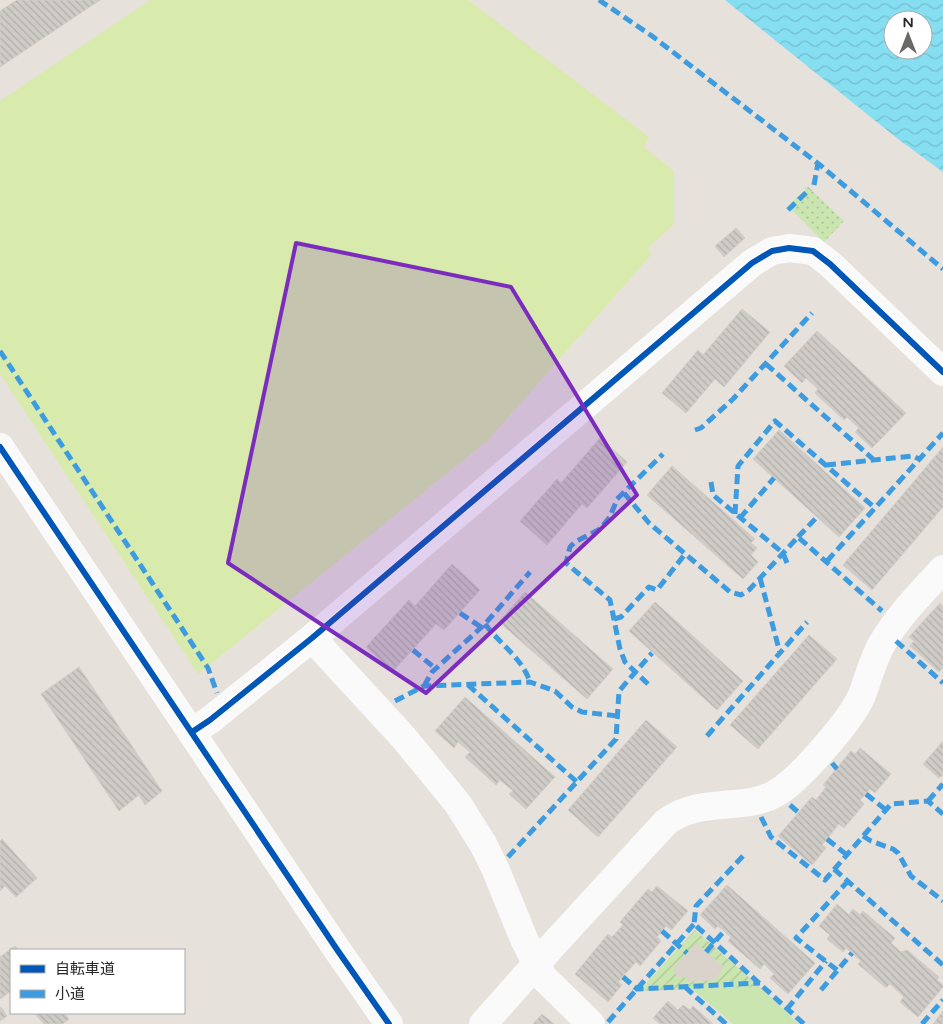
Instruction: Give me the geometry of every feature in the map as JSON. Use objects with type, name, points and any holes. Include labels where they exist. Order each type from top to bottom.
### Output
[{"type":"street","points":[[192,732],[216,716],[312,638],[752,264],[772,251],[789,248],[813,251],[830,264],[943,372]]},
{"type":"street","points":[[0,447],[389,1024]]},
{"type":"street","points":[[483,1024],[666,822],[676,815],[702,807],[766,798],[778,793],[797,777],[824,747],[856,705],[882,644],[896,622],[943,569]]},
{"type":"street","points":[[312,638],[428,765],[458,804],[483,844],[495,868],[536,966],[551,986],[591,1024]]},
{"type":"highlighted area","points":[[296,243],[511,287],[637,495],[426,693],[228,563]]},
{"type":"green space","points":[[150,0],[468,0],[649,137],[644,147],[674,171],[674,224],[648,248],[651,255],[487,441],[198,674],[0,374],[0,101]]},
{"type":"green space","points":[[808,187],[844,221],[824,242],[788,206]]},
{"type":"green space","points":[[695,930],[760,987],[639,991]]},
{"type":"green space","points":[[760,987],[799,1024],[733,1024],[692,989]]},
{"type":"shaded area","points":[[696,943],[723,966],[716,980],[688,982],[687,978],[677,977],[673,968]]},
{"type":"water","points":[[725,0],[943,0],[943,172],[898,139]]},
{"type":"building","points":[[17,0],[100,0],[0,67],[0,11]]},
{"type":"building","points":[[736,228],[745,238],[724,257],[715,246]]},
{"type":"building","points":[[742,309],[770,332],[724,387],[715,379],[686,413],[662,393],[698,350],[703,355]]},
{"type":"building","points":[[817,331],[906,413],[872,448],[855,432],[859,428],[847,417],[844,420],[815,393],[818,389],[806,378],[802,383],[784,366]]},
{"type":"building","points":[[779,430],[865,508],[839,537],[753,459]]},
{"type":"building","points":[[600,438],[627,462],[587,508],[582,504],[547,545],[520,521],[557,479],[561,483]]},
{"type":"building","points":[[943,447],[943,507],[872,590],[843,565]]},
{"type":"building","points":[[672,466],[755,539],[751,543],[757,548],[751,555],[758,562],[743,579],[647,495]]},
{"type":"building","points":[[452,564],[480,590],[444,630],[436,624],[393,671],[366,647],[409,600],[415,606]]},
{"type":"building","points":[[525,592],[613,669],[587,699],[499,622]]},
{"type":"building","points":[[655,602],[743,681],[717,710],[629,631]]},
{"type":"building","points":[[940,603],[943,606],[943,668],[939,672],[910,646],[914,641],[909,637]]},
{"type":"building","points":[[809,635],[837,659],[758,749],[730,725]]},
{"type":"building","points":[[79,667],[162,791],[145,805],[139,795],[119,811],[41,694]]},
{"type":"building","points":[[465,697],[555,777],[526,809],[509,794],[513,791],[500,780],[496,785],[465,757],[470,752],[458,742],[454,748],[435,731]]},
{"type":"building","points":[[646,720],[677,747],[598,837],[568,810]]},
{"type":"building","points":[[943,741],[943,775],[939,778],[923,764]]},
{"type":"building","points":[[860,748],[891,774],[875,793],[870,789],[860,800],[864,804],[844,828],[839,824],[822,845],[826,848],[812,865],[778,836],[812,797],[816,800],[826,787],[823,785],[851,751],[855,754]]},
{"type":"building","points":[[2,839],[37,878],[16,897],[5,886],[0,891],[0,841]]},
{"type":"building","points":[[727,885],[815,963],[788,994],[770,978],[774,974],[764,964],[760,969],[728,941],[731,937],[718,926],[715,929],[700,915]]},
{"type":"building","points":[[657,886],[688,911],[671,930],[666,926],[657,937],[661,941],[640,966],[636,962],[618,982],[622,985],[608,1002],[575,974],[608,934],[612,937],[623,925],[620,922],[648,889],[652,892]]},
{"type":"building","points":[[837,904],[849,915],[853,909],[860,915],[863,911],[895,938],[891,943],[901,952],[907,950],[939,977],[937,980],[943,987],[918,1017],[900,1002],[904,997],[890,984],[886,988],[858,964],[861,961],[846,948],[843,952],[827,939],[830,935],[819,926]]},
{"type":"building","points":[[10,950],[10,992],[0,999],[0,957]]},
{"type":"building","points":[[668,1001],[678,1010],[683,1005],[690,1010],[693,1006],[713,1024],[660,1024],[653,1018]]},
{"type":"building","points":[[0,1008],[7,1016],[0,1021]]},
{"type":"building","points":[[943,1011],[943,1024],[933,1024]]},
{"type":"building","points":[[35,1014],[65,1014],[69,1019],[63,1024],[44,1024]]},
{"type":"building","points":[[542,1014],[554,1024],[533,1024]]},
{"type":"marked path","points":[[599,0],[652,36],[820,165],[943,269]]},
{"type":"marked path","points":[[814,185],[818,163]]},
{"type":"marked path","points":[[788,210],[810,189]]},
{"type":"marked path","points":[[695,430],[701,428],[733,399],[812,313]]},
{"type":"marked path","points":[[0,351],[208,668],[217,693]]},
{"type":"marked path","points":[[766,364],[874,460]]},
{"type":"marked path","points":[[735,514],[738,466],[775,421],[875,508]]},
{"type":"marked path","points":[[827,561],[943,433]]},
{"type":"marked path","points":[[648,684],[625,662],[620,649],[610,600],[566,563],[570,547],[575,542],[600,529],[610,517],[617,499],[663,454]]},
{"type":"marked path","points":[[826,465],[913,456],[919,459]]},
{"type":"marked path","points":[[740,518],[774,478]]},
{"type":"marked path","points":[[711,482],[713,495],[783,553],[787,563]]},
{"type":"marked path","points":[[624,493],[649,523],[730,592],[741,595],[749,590],[798,537],[882,611]]},
{"type":"marked path","points":[[798,537],[817,517]]},
{"type":"marked path","points":[[614,619],[621,617],[649,587],[657,590],[685,554]]},
{"type":"marked path","points":[[424,686],[432,672],[485,624],[530,572]]},
{"type":"marked path","points":[[760,578],[780,653]]},
{"type":"marked path","points":[[460,613],[481,627]]},
{"type":"marked path","points":[[707,736],[807,622]]},
{"type":"marked path","points":[[485,624],[516,658],[530,682]]},
{"type":"marked path","points":[[896,641],[943,683]]},
{"type":"marked path","points":[[413,650],[436,669]]},
{"type":"marked path","points":[[508,857],[616,739],[619,691],[652,653]]},
{"type":"marked path","points":[[395,701],[424,686],[530,682],[555,691],[572,707],[582,712],[618,716]]},
{"type":"marked path","points":[[468,685],[577,782]]},
{"type":"marked path","points":[[832,763],[837,769]]},
{"type":"marked path","points":[[928,801],[943,784]]},
{"type":"marked path","points":[[866,794],[886,810]]},
{"type":"marked path","points":[[761,817],[771,837],[825,880],[891,804],[928,801],[943,814]]},
{"type":"marked path","points":[[790,805],[798,812]]},
{"type":"marked path","points":[[863,836],[898,853],[911,876],[943,901]]},
{"type":"marked path","points":[[827,839],[847,855]]},
{"type":"marked path","points":[[743,856],[696,906],[694,924],[804,1024]]},
{"type":"marked path","points":[[834,869],[943,965]]},
{"type":"marked path","points":[[837,970],[796,938],[848,881]]},
{"type":"marked path","points":[[608,1022],[694,924]]},
{"type":"marked path","points":[[662,931],[687,953]]},
{"type":"marked path","points":[[706,952],[724,931]]},
{"type":"marked path","points":[[821,990],[852,953]]},
{"type":"marked path","points":[[787,1009],[826,961]]},
{"type":"marked path","points":[[623,977],[637,989],[760,983]]},
{"type":"marked path","points":[[685,987],[726,1024]]},
{"type":"marked path","points":[[922,1024],[943,1000]]},
{"type":"cycle path","points":[[192,732],[210,720],[312,638],[752,263],[772,251],[789,248],[813,251],[830,264],[943,372]]},
{"type":"cycle path","points":[[0,447],[389,1024]]}]
